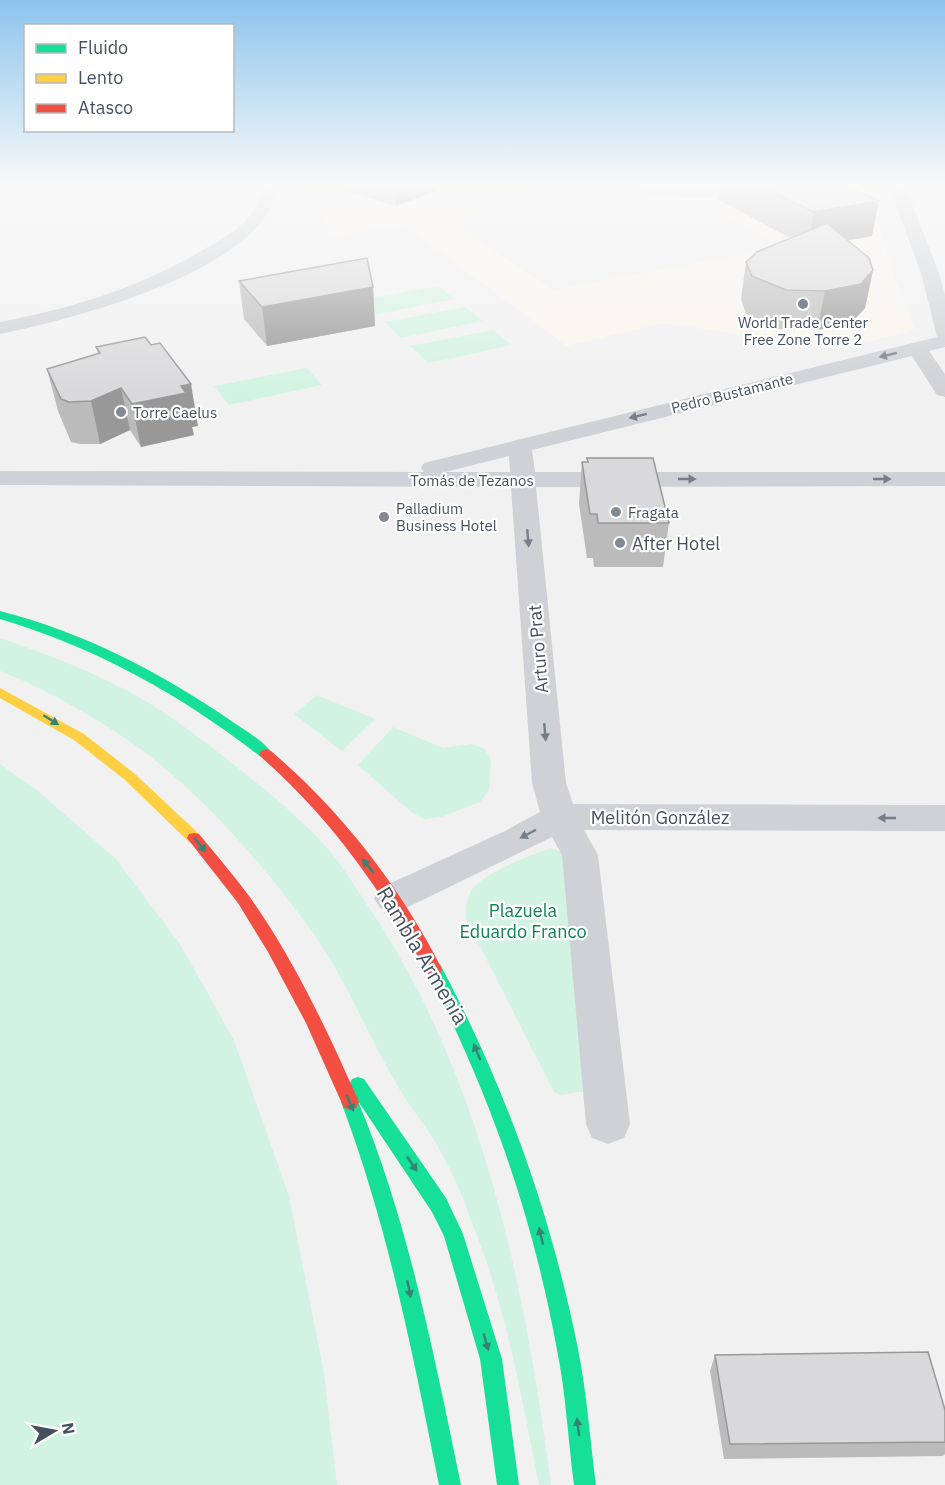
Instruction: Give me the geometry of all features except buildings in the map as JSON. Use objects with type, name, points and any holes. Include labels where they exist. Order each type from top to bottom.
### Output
[{"type":"main road","name":"Rambla Armenia","points":[[0,615],[52,630],[126,665],[182,695],[222,721],[277,763],[325,812],[393,898],[432,961],[467,1028],[499,1103],[535,1210],[567,1350],[585,1485]]},
{"type":"main road","points":[[0,692],[79,737],[130,777],[192,835],[243,899],[280,959],[308,1011],[369,1148],[398,1244],[450,1485]]},
{"type":"main road","points":[[308,1011],[439,1205],[453,1234],[491,1359],[499,1433],[508,1485]]},
{"type":"street","points":[[0,328],[69,313],[118,298],[154,284],[208,255]]},
{"type":"street","points":[[923,255],[945,333]]},
{"type":"street","name":"Pedro Bustamante","points":[[388,480],[520,445],[945,341]]},
{"type":"street","points":[[917,348],[945,390]]},
{"type":"street","points":[[520,445],[524,480]]},
{"type":"street","name":"Tomás de Tezanos","points":[[0,478],[388,480],[945,478]]},
{"type":"street","name":"Arturo Prat","points":[[524,480],[549,783],[559,817]]},
{"type":"street","points":[[559,817],[580,855],[608,1124]]},
{"type":"street","name":"Melitón González","points":[[393,898],[518,840],[559,817],[945,818]]},
{"type":"shaded area","points":[[445,255],[501,255],[552,290],[738,255],[887,255],[914,328],[912,331],[836,349],[663,323],[566,346]]},
{"type":"green space","points":[[438,286],[455,299],[377,314],[361,300]]},
{"type":"green space","points":[[465,307],[483,321],[401,338],[385,322]]},
{"type":"green space","points":[[493,330],[512,345],[429,363],[410,346]]},
{"type":"green space","points":[[307,368],[322,385],[229,405],[214,386]]},
{"type":"green space","points":[[0,638],[53,657],[106,680],[139,697],[184,726],[253,780],[304,824],[346,872],[406,969],[440,1037],[469,1109],[512,1257],[540,1409],[551,1485],[539,1485],[501,1309],[461,1194],[442,1153],[397,1085],[325,951],[296,910],[238,839],[173,775],[135,745],[98,721],[38,688],[0,671]]},
{"type":"green space","points":[[317,695],[375,719],[342,751],[294,714]]},
{"type":"green space","points":[[393,727],[443,748],[471,744],[484,748],[491,759],[489,790],[480,802],[441,817],[424,819],[411,812],[358,765]]},
{"type":"green space","points":[[0,764],[38,791],[116,859],[180,944],[234,1040],[289,1196],[324,1373],[337,1485],[0,1485]]},
{"type":"green space","name":"Plazuela Eduardo Franco","points":[[552,848],[563,852],[586,1091],[560,1095],[554,1092],[466,919],[469,895],[479,882],[510,864]]},
{"type":"traffic: fast","points":[[0,615],[72,639],[140,671],[205,709],[266,754]]},
{"type":"traffic: fast","points":[[434,969],[458,1014],[499,1106],[532,1202],[568,1350],[585,1485]]},
{"type":"traffic: fast","points":[[358,1085],[439,1205],[453,1234],[491,1359],[508,1485]]},
{"type":"traffic: fast","points":[[350,1102],[368,1148],[397,1243],[420,1339],[450,1485]]},
{"type":"traffic: slow","points":[[0,692],[79,737],[130,777],[194,838]]},
{"type":"traffic: jam","points":[[266,754],[292,776],[339,826],[380,881],[434,969]]},
{"type":"traffic: jam","points":[[194,838],[243,899],[274,947],[315,1023],[350,1102]]},
{"type":"place","name":"World Trade Center Free Zone Torre 2","points":[[803,304]]},
{"type":"place","name":"Torre Caelus","points":[[121,412]]},
{"type":"place","name":"Fragata","points":[[616,512]]},
{"type":"place","name":"Palladium Business Hotel","points":[[384,517]]},
{"type":"place","name":"After Hotel","points":[[620,543]]}]
